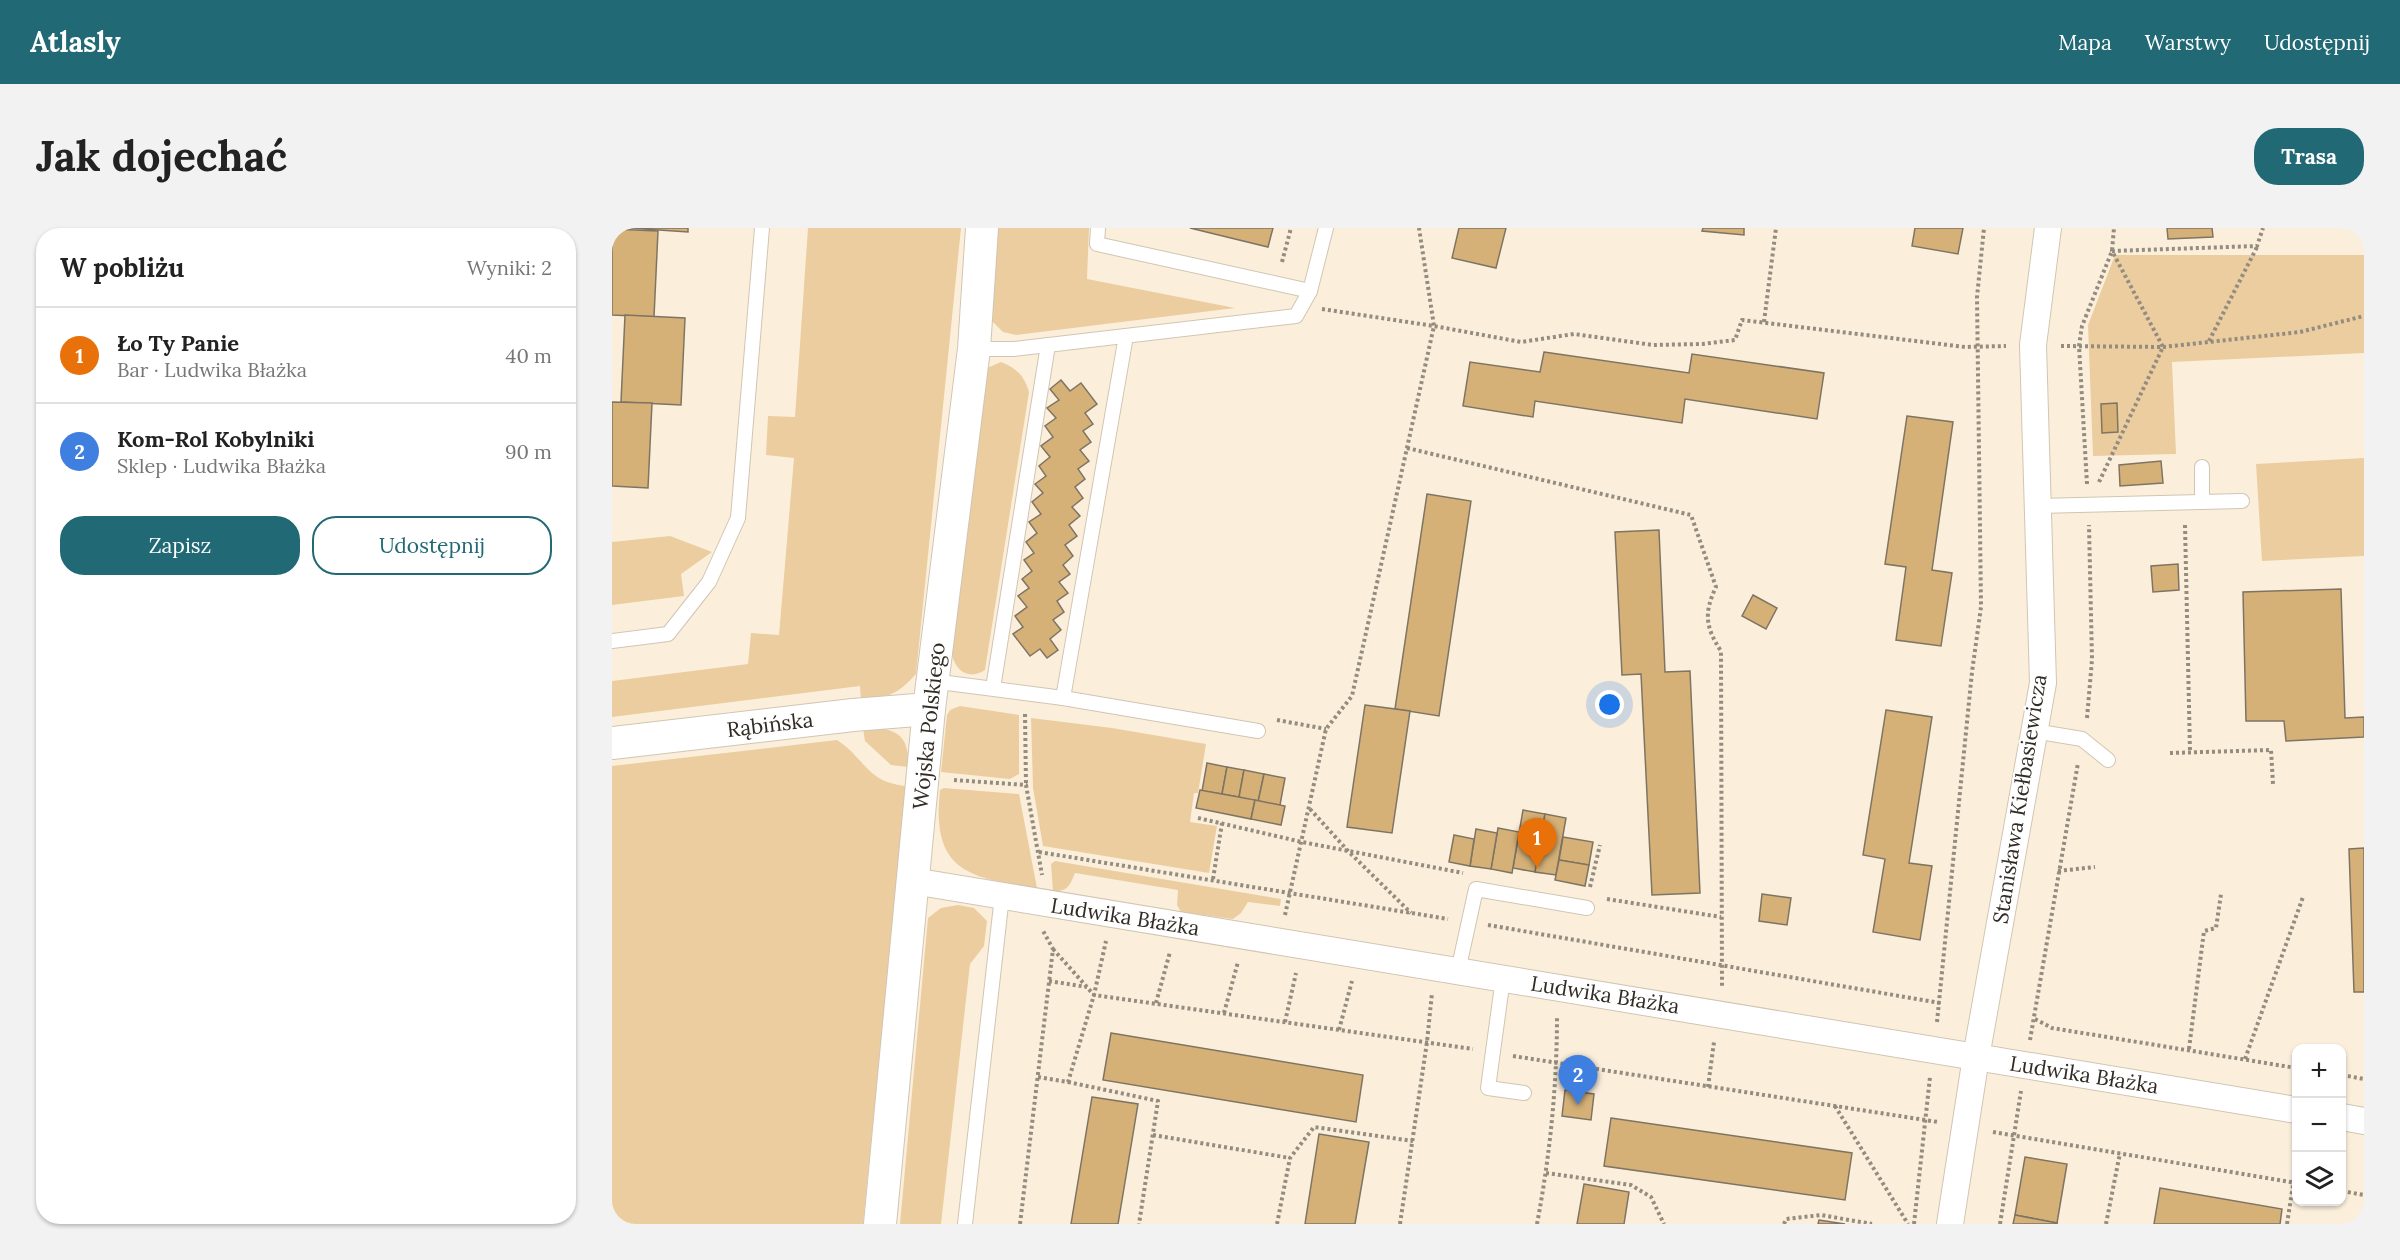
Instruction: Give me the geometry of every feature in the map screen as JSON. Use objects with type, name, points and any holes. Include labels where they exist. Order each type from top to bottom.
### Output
[{"type":"street","name":"Wojska Polskiego","points":[[880,1224],[931,695],[974,349],[982,228]]},
{"type":"street","name":"Stanisława Kiełbasiewicza","points":[[1950,1224],[1976,1057],[2043,682],[2033,345],[2048,228]]},
{"type":"street","name":"Rąbińska","points":[[612,743],[853,715],[931,695]]},
{"type":"street","name":"Ludwika Błażka","points":[[913,881],[1933,1048],[2292,1109]]},
{"type":"street","points":[[2346,1118],[2364,1121]]},
{"type":"lane","points":[[612,641],[668,634],[709,582],[738,518],[762,228]]},
{"type":"lane","points":[[1098,228],[1097,244],[1310,291]]},
{"type":"lane","points":[[974,349],[1014,349],[1296,316],[1310,291],[1326,228]]},
{"type":"lane","points":[[1063,698],[1126,336]]},
{"type":"lane","points":[[993,688],[1048,345]]},
{"type":"lane","points":[[2202,467],[2202,502]]},
{"type":"lane","points":[[2038,506],[2242,501]]},
{"type":"lane","points":[[931,695],[993,688],[1258,732]]},
{"type":"lane","points":[[2034,731],[2082,739],[2108,760]]},
{"type":"lane","points":[[1446,969],[1476,890],[1587,909]]},
{"type":"lane","points":[[965,1224],[1002,896]]},
{"type":"lane","points":[[1503,978],[1488,1088],[1524,1094]]},
{"type":"path","points":[[1277,285],[1291,228]]},
{"type":"path","points":[[1285,1022],[1290,944],[1302,842],[1309,808],[1326,729],[1352,696],[1434,326],[1419,228]]},
{"type":"path","points":[[1764,322],[1776,228]]},
{"type":"path","points":[[1914,1224],[1940,1003],[1972,672],[1981,607],[1977,297],[1984,228]]},
{"type":"path","points":[[2208,340],[2257,246],[2263,228]]},
{"type":"path","points":[[2163,347],[2112,251],[2257,246]]},
{"type":"path","points":[[1340,312],[1521,342],[1574,334],[1653,345],[1702,344],[1735,340],[1742,320],[1965,347],[2033,345],[2163,347],[2208,340],[2300,332],[2364,316]]},
{"type":"path","points":[[2088,505],[2163,347]]},
{"type":"path","points":[[1407,448],[1691,515],[1716,587],[1707,608],[1712,638],[1721,651],[1722,999],[1708,1087]]},
{"type":"path","points":[[2185,503],[2190,752]]},
{"type":"path","points":[[1024,693],[1026,785],[1045,889],[1040,927],[1053,949],[1094,995],[1427,1042],[1925,1119],[2292,1182]]},
{"type":"path","points":[[1258,732],[1261,717],[1326,729]]},
{"type":"path","points":[[2170,753],[2271,750],[2273,784]]},
{"type":"path","points":[[923,778],[1026,785]]},
{"type":"path","points":[[1309,808],[1349,852],[1411,913]]},
{"type":"path","points":[[1198,818],[1349,852],[1474,874]]},
{"type":"path","points":[[1213,879],[1222,823]]},
{"type":"path","points":[[2058,871],[2095,867]]},
{"type":"path","points":[[2189,1049],[2204,931],[2216,928],[2221,894]]},
{"type":"path","points":[[2245,1059],[2303,897]]},
{"type":"path","points":[[1599,898],[1721,917]]},
{"type":"path","points":[[1068,1082],[1094,995],[1112,914]]},
{"type":"path","points":[[1156,1004],[1178,925]]},
{"type":"path","points":[[1224,1013],[1245,936]]},
{"type":"path","points":[[1020,1224],[1053,949]]},
{"type":"path","points":[[1339,1029],[1358,955]]},
{"type":"path","points":[[1401,1224],[1427,1042],[1446,969]]},
{"type":"path","points":[[1049,981],[1088,988]]},
{"type":"path","points":[[1537,1224],[1546,1173],[1557,1063],[1557,988]]},
{"type":"path","points":[[2035,1019],[2052,1028],[2292,1067]]},
{"type":"path","points":[[2346,1076],[2364,1079]]},
{"type":"path","points":[[1037,1077],[1158,1101],[1139,1224]]},
{"type":"path","points":[[1835,1106],[1908,1224]]},
{"type":"path","points":[[1277,1224],[1290,1158],[1314,1127],[1413,1141]]},
{"type":"path","points":[[1153,1135],[1290,1158]]},
{"type":"path","points":[[2106,1224],[2120,1153]]},
{"type":"path","points":[[1546,1173],[1630,1185],[1651,1197],[1664,1224]]},
{"type":"path","points":[[2346,1192],[2364,1195]]},
{"type":"path","points":[[2287,1224],[2292,1198]]},
{"type":"path","points":[[1784,1224],[1786,1219],[1821,1215],[1872,1224]]},
{"type":"shaded area","points":[[808,228],[961,228],[916,674],[898,691],[871,699],[861,700],[860,686],[612,717],[612,681],[748,664],[751,633],[779,635],[794,458],[766,455],[768,416],[795,417]]},
{"type":"shaded area","points":[[996,228],[1089,228],[1087,279],[1235,308],[1016,335],[1003,332],[991,320]]},
{"type":"shaded area","points":[[2115,255],[2364,255],[2364,353],[2172,362],[2176,454],[2093,456],[2088,325]]},
{"type":"shaded area","points":[[1001,362],[1019,373],[1029,392],[985,670],[969,674],[960,670],[952,655],[980,379],[987,368]]},
{"type":"shaded area","points":[[2364,458],[2364,556],[2262,561],[2256,464]]},
{"type":"shaded area","points":[[670,536],[712,552],[681,574],[684,596],[612,605],[612,542]]},
{"type":"shaded area","points":[[960,706],[1019,715],[1019,774],[1010,779],[941,772],[947,715],[950,710]]},
{"type":"shaded area","points":[[1031,718],[1112,728],[1206,744],[1198,793],[1194,793],[1190,822],[1217,826],[1209,873],[1043,846],[1033,788]]},
{"type":"shaded area","points":[[863,728],[883,729],[898,734],[906,746],[908,767],[891,765],[865,741]]},
{"type":"shaded area","points":[[837,740],[874,775],[893,784],[906,786],[863,1224],[612,1224],[612,766]]},
{"type":"shaded area","points":[[944,788],[1019,794],[1037,888],[991,880],[959,866],[949,854],[942,838],[939,817],[940,790]]},
{"type":"shaded area","points":[[1055,861],[1281,899],[1280,906],[1248,902],[1241,913],[1233,919],[1181,912],[1177,905],[1178,890],[1075,873],[1068,887],[1053,891],[1051,864]]},
{"type":"shaded area","points":[[958,905],[974,908],[987,921],[984,946],[970,964],[941,1224],[900,1224],[928,918],[941,908]]},
{"type":"building","points":[[629,228],[688,228],[688,232]]},
{"type":"building","points":[[1190,228],[1273,228],[1268,247]]},
{"type":"building","points":[[1459,228],[1506,228],[1496,268],[1452,258]]},
{"type":"building","points":[[1703,228],[1744,228],[1744,235],[1702,231]]},
{"type":"building","points":[[1915,228],[1963,228],[1958,254],[1912,246]]},
{"type":"building","points":[[2167,228],[2212,228],[2213,237],[2168,239]]},
{"type":"building","points":[[612,229],[658,231],[654,317],[612,315]]},
{"type":"building","points":[[625,315],[685,318],[681,405],[621,402]]},
{"type":"building","points":[[1544,352],[1689,373],[1692,354],[1824,373],[1817,419],[1685,399],[1682,423],[1535,401],[1533,417],[1463,406],[1470,362],[1540,372]]},
{"type":"building","points":[[1061,380],[1070,391],[1081,383],[1097,404],[1085,413],[1093,424],[1083,431],[1091,442],[1080,450],[1089,461],[1078,469],[1085,479],[1075,487],[1083,498],[1072,507],[1080,516],[1069,525],[1077,536],[1065,545],[1073,556],[1063,565],[1070,574],[1059,582],[1068,593],[1057,601],[1064,612],[1053,620],[1061,630],[1050,639],[1058,650],[1047,658],[1040,649],[1030,656],[1013,634],[1023,627],[1015,616],[1027,607],[1018,596],[1029,588],[1022,579],[1032,571],[1024,560],[1034,553],[1026,542],[1037,533],[1029,522],[1041,514],[1032,502],[1043,493],[1035,484],[1046,476],[1039,466],[1050,457],[1041,446],[1053,437],[1045,426],[1056,418],[1047,408],[1059,400],[1050,389]]},
{"type":"building","points":[[612,402],[652,403],[648,488],[612,486]]},
{"type":"building","points":[[2117,403],[2118,432],[2102,433],[2101,404]]},
{"type":"building","points":[[1907,416],[1953,422],[1932,570],[1952,573],[1941,646],[1896,640],[1906,567],[1885,564]]},
{"type":"building","points":[[2161,461],[2163,483],[2120,486],[2119,465]]},
{"type":"building","points":[[1427,494],[1471,501],[1439,716],[1395,709]]},
{"type":"building","points":[[1659,530],[1665,672],[1690,671],[1700,893],[1652,895],[1641,674],[1622,675],[1615,532]]},
{"type":"building","points":[[2178,564],[2179,590],[2153,592],[2151,566]]},
{"type":"building","points":[[2341,589],[2345,718],[2364,717],[2364,737],[2286,741],[2284,721],[2246,721],[2243,592]]},
{"type":"building","points":[[1753,595],[1777,608],[1766,629],[1742,616]]},
{"type":"building","points":[[1365,705],[1410,711],[1392,833],[1347,827]]},
{"type":"building","points":[[1886,710],[1932,717],[1909,863],[1932,866],[1920,940],[1873,932],[1885,859],[1863,855]]},
{"type":"building","points":[[1207,763],[1227,767],[1222,794],[1202,791]]},
{"type":"building","points":[[1227,767],[1244,770],[1239,797],[1222,794]]},
{"type":"building","points":[[1244,770],[1264,774],[1258,802],[1239,797]]},
{"type":"building","points":[[1264,774],[1285,778],[1280,805],[1258,802]]},
{"type":"building","points":[[1200,790],[1255,800],[1251,819],[1196,808]]},
{"type":"building","points":[[1255,800],[1285,806],[1281,825],[1251,819]]},
{"type":"building","points":[[1523,810],[1545,814],[1535,872],[1513,868]]},
{"type":"building","points":[[1545,814],[1566,818],[1556,875],[1535,872]]},
{"type":"building","points":[[1498,828],[1519,832],[1512,873],[1491,869]]},
{"type":"building","points":[[1476,829],[1497,833],[1491,869],[1470,866]]},
{"type":"building","points":[[1454,835],[1474,839],[1470,866],[1449,862]]},
{"type":"building","points":[[1563,837],[1593,842],[1589,865],[1559,860]]},
{"type":"building","points":[[2364,848],[2364,992],[2354,992],[2349,849]]},
{"type":"building","points":[[1559,860],[1589,865],[1585,886],[1555,880]]},
{"type":"building","points":[[1762,894],[1791,898],[1787,925],[1759,921]]},
{"type":"building","points":[[1111,1033],[1363,1075],[1356,1122],[1103,1080]]},
{"type":"building","points":[[1565,1090],[1594,1094],[1591,1120],[1562,1116]]},
{"type":"building","points":[[1092,1097],[1138,1104],[1118,1224],[1071,1224]]},
{"type":"building","points":[[1611,1118],[1852,1153],[1845,1200],[1604,1166]]},
{"type":"building","points":[[1319,1134],[1369,1142],[1355,1224],[1305,1224]]},
{"type":"building","points":[[2025,1157],[2067,1164],[2057,1223],[2015,1215]]},
{"type":"building","points":[[1584,1184],[1629,1192],[1624,1224],[1577,1224]]},
{"type":"building","points":[[2160,1188],[2282,1209],[2280,1224],[2154,1224]]},
{"type":"building","points":[[2015,1215],[2057,1223],[2013,1224]]},
{"type":"building","points":[[1819,1220],[1845,1224],[1818,1224]]},
{"type":"place","name":"Ło Ty Panie","points":[[1537,868]]},
{"type":"place","name":"Kom-Rol Kobylniki","points":[[1578,1105]]}]
